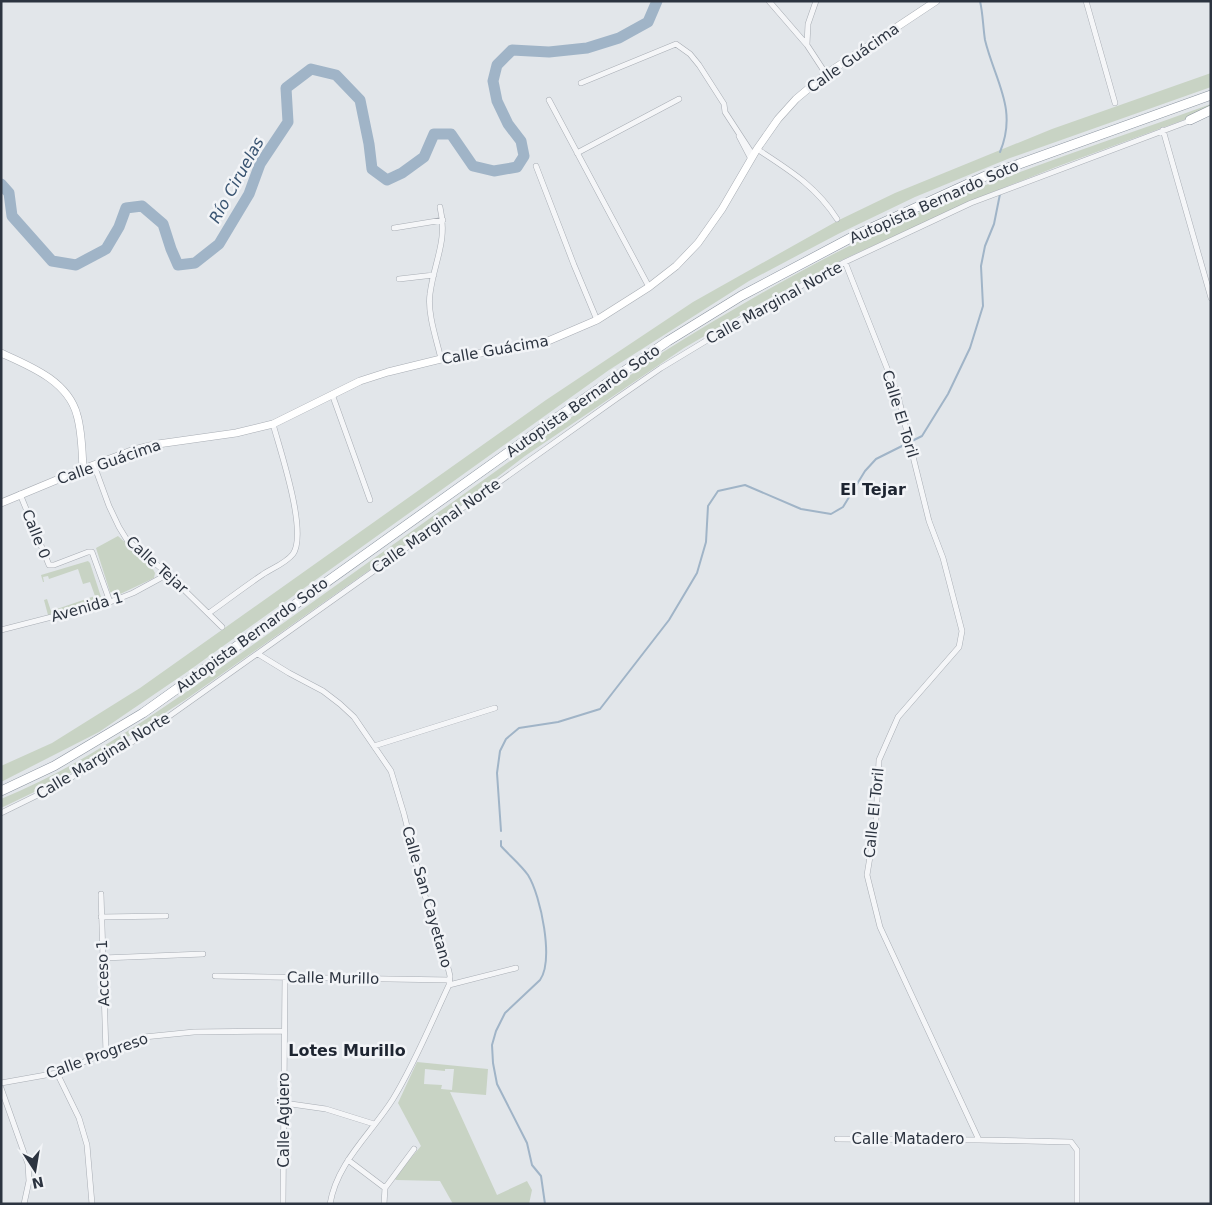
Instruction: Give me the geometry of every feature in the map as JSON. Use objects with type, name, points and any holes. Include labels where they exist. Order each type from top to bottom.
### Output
[{"type":"highway","name":"Autopista Bernardo Soto","points":[[1,791],[54,766],[143,713],[555,419],[668,341],[741,296],[858,234],[983,177],[1211,95]]},
{"type":"highway","points":[[1190,120],[1211,110]]},
{"type":"main road","name":"Calle Guácima","points":[[1,503],[83,469],[158,444],[236,433],[273,424],[360,381],[388,372],[441,359],[541,344],[597,320],[649,287],[676,266],[698,244],[722,209],[754,155],[786,109],[810,86],[936,1]]},
{"type":"main road","points":[[1,353],[41,373],[57,384],[68,396],[77,415],[83,469]]},
{"type":"street","points":[[769,1],[807,45],[826,74]]},
{"type":"street","points":[[807,45],[808,24],[816,1]]},
{"type":"street","points":[[1086,1],[1115,103]]},
{"type":"street","points":[[581,83],[676,44],[690,54],[698,65],[724,104],[725,112],[738,134],[754,155],[800,178],[819,194],[837,219]]},
{"type":"street","points":[[577,153],[679,98]]},
{"type":"street","points":[[549,100],[649,287]]},
{"type":"street","name":"Calle Marginal Norte","points":[[1,813],[60,784],[133,742],[661,368],[757,310],[845,262],[971,203],[1190,120],[1211,114]]},
{"type":"street","points":[[1164,130],[1211,298]]},
{"type":"street","points":[[536,166],[597,320]]},
{"type":"street","points":[[440,207],[443,220],[441,250],[434,274],[430,307],[441,359]]},
{"type":"street","points":[[394,228],[443,220]]},
{"type":"street","name":"Calle El Toril","points":[[845,262],[898,396],[929,521],[943,558],[962,631],[959,647],[898,717],[880,760],[876,820],[867,875],[880,927],[979,1140]]},
{"type":"street","points":[[399,279],[434,274]]},
{"type":"street","points":[[332,394],[370,500]]},
{"type":"street","points":[[209,613],[263,574],[288,560],[297,546],[298,534],[294,502],[273,424]]},
{"type":"street","name":"Calle Tejar","points":[[94,465],[109,506],[123,535],[140,552],[168,574],[222,627]]},
{"type":"street","name":"Calle 0","points":[[20,494],[49,565],[54,566],[92,552],[110,602]]},
{"type":"street","name":"Avenida 1","points":[[1,630],[110,602],[133,593],[168,574]]},
{"type":"street","name":"Calle San Cayetano","points":[[258,654],[323,691],[340,704],[354,717],[394,778],[422,887],[444,951],[450,983],[392,1100],[348,1160],[338,1178],[330,1204]]},
{"type":"street","points":[[374,746],[495,708]]},
{"type":"street","name":"Acceso 1","points":[[101,894],[106,1053]]},
{"type":"street","points":[[102,917],[166,916]]},
{"type":"street","points":[[103,958],[203,954]]},
{"type":"street","name":"Calle Murillo","points":[[215,976],[450,983],[516,968]]},
{"type":"street","name":"Calle Agüero","points":[[283,1204],[285,977]]},
{"type":"street","name":"Calle Progreso","points":[[1,1083],[57,1073],[144,1037],[168,1034],[284,1031]]},
{"type":"street","points":[[57,1073],[79,1118],[88,1145],[92,1204]]},
{"type":"street","points":[[2,1092],[28,1164],[29,1181],[24,1204]]},
{"type":"street","points":[[284,1103],[326,1109],[374,1124]]},
{"type":"street","name":"Calle Matadero","points":[[837,1139],[979,1140]]},
{"type":"street","points":[[979,1140],[1072,1142],[1077,1150],[1077,1204]]},
{"type":"street","points":[[384,1204],[385,1188],[414,1149]]},
{"type":"street","points":[[348,1160],[385,1188]]},
{"type":"green space","points":[[1211,73],[1211,87],[1010,158],[915,197],[838,234],[749,281],[609,370],[187,672],[99,732],[1,782],[1,766],[52,743],[140,688],[546,400],[693,302],[839,220],[895,193],[1052,129]]},
{"type":"green space","points":[[1211,104],[1211,107],[1189,118],[973,200],[842,260],[761,303],[684,348],[525,456],[449,514],[185,700],[81,767],[1,808],[1,799],[77,762],[125,733],[195,686],[660,354],[720,317],[845,248],[909,217],[983,186]]},
{"type":"green space","points":[[118,536],[151,566],[155,573],[154,578],[116,596],[110,592],[96,548]]},
{"type":"green space","points":[[88,561],[102,600],[48,615],[44,600],[47,599],[51,611],[95,596],[90,582],[83,584],[78,569],[49,579],[48,576],[43,577],[44,582],[41,575]]},
{"type":"green space","points":[[417,1062],[488,1069],[486,1095],[450,1092],[497,1195],[527,1181],[532,1190],[529,1204],[453,1204],[440,1181],[396,1180],[394,1178],[421,1146],[398,1103]],"holes":[[[425,1069],[445,1071],[445,1069],[454,1069],[452,1090],[441,1089],[442,1085],[424,1084]]]},
{"type":"waterway","name":"Río Ciruelas","points":[[1,184],[9,193],[12,216],[52,261],[76,265],[106,249],[119,227],[126,208],[142,206],[163,224],[178,265],[195,263],[219,244],[249,194],[260,164],[288,122],[286,88],[311,69],[336,75],[360,100],[372,169],[387,180],[402,173],[424,157],[434,134],[451,134],[473,166],[494,171],[517,167],[524,156],[521,141],[508,124],[497,101],[493,81],[497,65],[512,50],[549,52],[587,48],[619,38],[648,22],[657,1]]},
{"type":"waterway","points":[[980,1],[985,40],[1006,108],[1005,137],[1000,152]]},
{"type":"waterway","points":[[501,831],[497,773],[500,751],[506,739],[519,728],[558,722],[600,709],[669,620],[697,573],[706,542],[708,506],[718,491],[745,485],[801,509],[831,514],[843,507],[865,471],[876,459],[922,436],[948,394],[970,348],[983,306],[981,266],[985,246],[994,224],[1000,194]]},
{"type":"waterway","points":[[501,841],[501,846],[525,871],[533,885],[544,928],[546,958],[540,980],[505,1013],[496,1031],[492,1045],[493,1063],[497,1084],[527,1143],[532,1165],[541,1176],[545,1204]]},
{"type":"district","name":"El Tejar","points":[[873,489]]},
{"type":"district","name":"Lotes Murillo","points":[[347,1050]]}]
